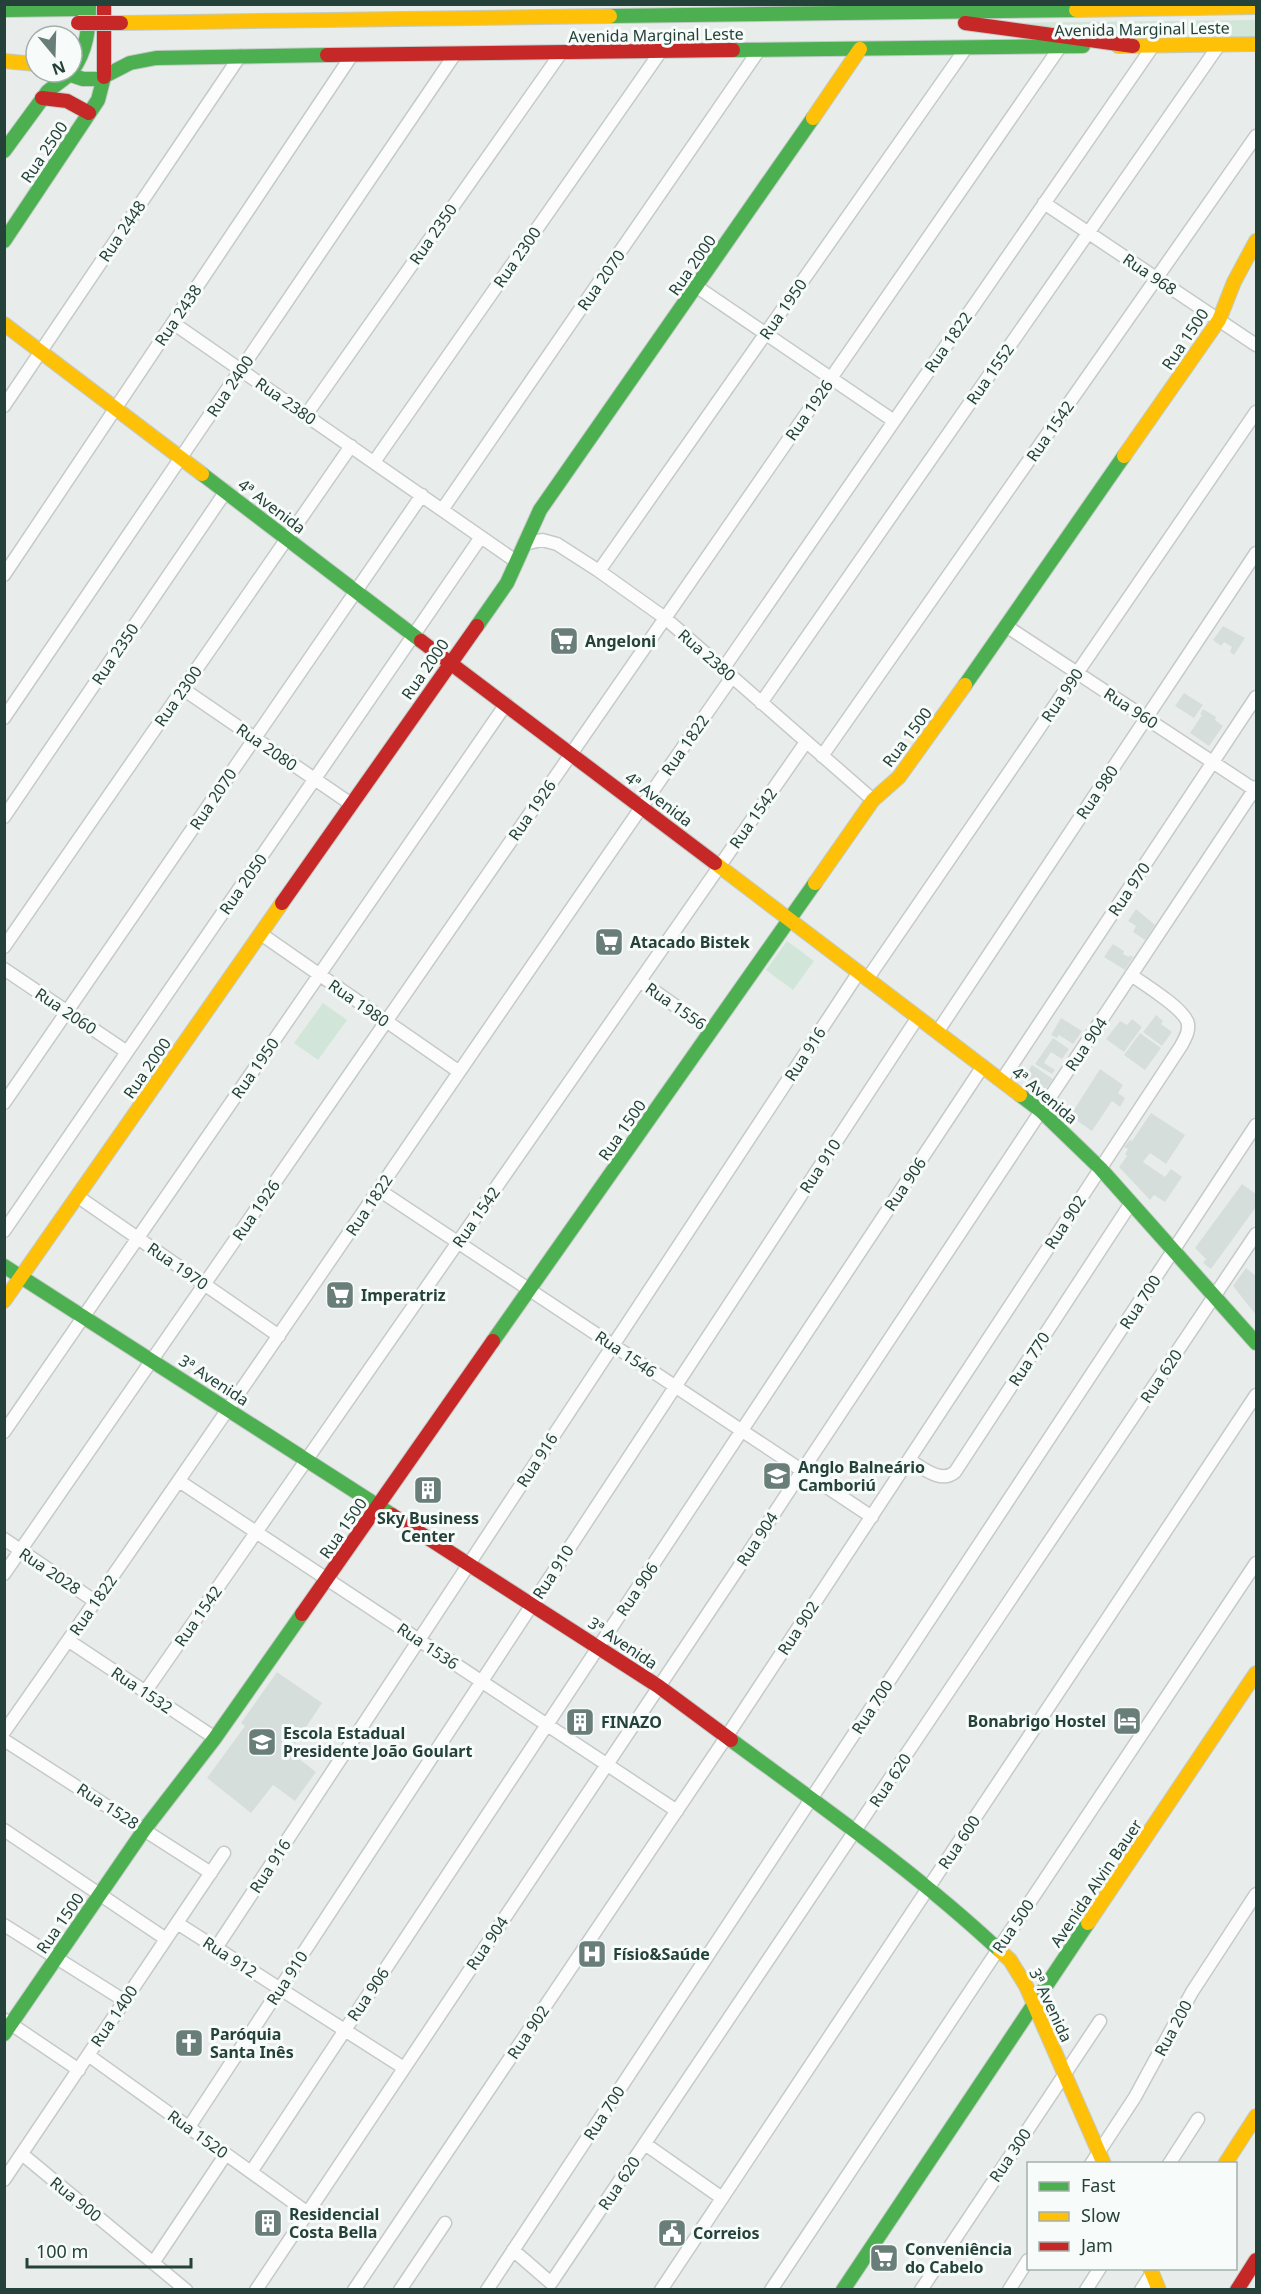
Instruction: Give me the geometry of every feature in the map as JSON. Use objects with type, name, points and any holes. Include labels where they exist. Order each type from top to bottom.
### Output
[{"type":"main road","name":"Rua 2500","points":[[4,241],[98,100],[104,77],[104,4]]},
{"type":"main road","points":[[83,7],[88,36],[84,52]]},
{"type":"main road","points":[[4,10],[120,8]]},
{"type":"main road","points":[[72,23],[1257,8]]},
{"type":"main road","points":[[856,13],[969,23],[1133,46]]},
{"type":"main road","points":[[104,42],[112,56],[127,64]]},
{"type":"main road","name":"Avenida Marginal Leste","points":[[104,77],[127,64],[154,58],[1257,44]]},
{"type":"main road","name":"Rua 2000","points":[[4,1301],[507,583],[540,510],[698,287],[860,49]]},
{"type":"main road","points":[[4,61],[24,63]]},
{"type":"main road","points":[[84,78],[104,77]]},
{"type":"main road","points":[[4,152],[42,98],[56,84]]},
{"type":"main road","points":[[42,98],[75,103],[89,113]]},
{"type":"main road","name":"Rua 1500","points":[[7,2026],[57,1958],[144,1830],[215,1738],[873,800],[899,777],[914,758],[1219,321],[1234,282],[1257,241]]},
{"type":"main road","name":"4ª Avenida","points":[[4,324],[1041,1111],[1100,1168],[1257,1343]]},
{"type":"main road","name":"3ª Avenida","points":[[4,1266],[599,1646],[812,1798],[927,1890],[998,1948],[1018,1972],[1065,2074],[1098,2159]]},
{"type":"main road","name":"Avenida Alvin Bauer","points":[[843,2289],[1257,1673]]},
{"type":"main road","points":[[1226,2162],[1257,2116]]},
{"type":"main road","points":[[1237,2289],[1257,2260]]},
{"type":"main road","points":[[1152,2270],[1160,2289]]},
{"type":"street","name":"Rua 1552","points":[[761,703],[1219,45]]},
{"type":"street","name":"Rua 1822","points":[[4,1732],[96,1602],[641,807],[894,421],[1153,46]]},
{"type":"street","name":"Rua 1926","points":[[4,1574],[1060,47]]},
{"type":"street","name":"Rua 1950","points":[[599,571],[966,48]]},
{"type":"street","name":"Rua 2070","points":[[442,510],[759,50]]},
{"type":"street","name":"Rua 2300","points":[[374,462],[661,51]]},
{"type":"street","name":"Rua 2350","points":[[306,415],[561,52]]},
{"type":"street","name":"Rua 2400","points":[[4,718],[455,54]]},
{"type":"street","name":"Rua 2438","points":[[4,575],[352,55]]},
{"type":"street","name":"Rua 2448","points":[[4,406],[240,56]]},
{"type":"street","name":"Rua 1542","points":[[822,756],[1257,136]]},
{"type":"street","name":"Rua 968","points":[[1044,204],[1257,345]]},
{"type":"street","points":[[698,287],[894,421]]},
{"type":"street","name":"Rua 2380","points":[[173,323],[517,562]]},
{"type":"street","name":"Rua 990","points":[[863,975],[1077,673],[1257,412]]},
{"type":"street","name":"Rua 2300","points":[[4,947],[351,446]]},
{"type":"street","name":"Rua 2350","points":[[4,817],[225,491]]},
{"type":"street","name":"Rua 2070","points":[[4,1103],[422,495]]},
{"type":"street","name":"Rua 2050","points":[[4,1231],[482,537]]},
{"type":"street","name":"Rua 2380","points":[[524,544],[542,540],[557,544],[665,618],[873,800]]},
{"type":"street","name":"Rua 980","points":[[938,1032],[1257,553]]},
{"type":"street","name":"Rua 960","points":[[1006,626],[1256,789]]},
{"type":"street","name":"Rua 2080","points":[[183,689],[351,804]]},
{"type":"street","name":"Rua 970","points":[[1002,1080],[1257,697]]},
{"type":"street","name":"Rua 1950","points":[[4,1432],[506,704]]},
{"type":"street","name":"Rua 1542","points":[[146,1692],[806,742]]},
{"type":"street","name":"Rua 904","points":[[256,2289],[1256,789]]},
{"type":"street","name":"Rua 1980","points":[[261,934],[458,1071]]},
{"type":"street","name":"Rua 2060","points":[[4,969],[127,1052]]},
{"type":"street","name":"Rua 916","points":[[216,1948],[613,1345],[863,975]]},
{"type":"street","name":"Rua 902","points":[[354,2289],[727,1736],[1188,1033],[1188,1021],[1181,1012],[1131,975]]},
{"type":"street","name":"Rua 1556","points":[[640,981],[711,1031]]},
{"type":"street","name":"Rua 910","points":[[189,2127],[918,1017]]},
{"type":"street","name":"Rua 906","points":[[250,2172],[983,1066]]},
{"type":"street","name":"Rua 700","points":[[487,2289],[1257,1125]]},
{"type":"street","name":"Rua 1546","points":[[379,1190],[872,1517]]},
{"type":"street","name":"Rua 1970","points":[[77,1196],[279,1336]]},
{"type":"street","name":"Rua 770","points":[[909,1460],[942,1478],[949,1477],[955,1472],[1131,1203]]},
{"type":"street","name":"Rua 620","points":[[513,2250],[551,2283],[1257,1234]]},
{"type":"street","name":"Rua 600","points":[[662,2289],[1257,1395]]},
{"type":"street","name":"Rua 1536","points":[[179,1481],[677,1811]]},
{"type":"street","name":"Rua 2028","points":[[4,1539],[96,1602]]},
{"type":"street","name":"Rua 500","points":[[771,2289],[1257,1563]]},
{"type":"street","name":"Rua 1532","points":[[69,1641],[215,1738]]},
{"type":"street","name":"Rua 1528","points":[[4,1740],[211,1873]]},
{"type":"street","points":[[4,1830],[166,1939]]},
{"type":"street","name":"Rua 1400","points":[[4,2180],[224,1853]]},
{"type":"street","name":"Rua 200","points":[[1098,2159],[1135,2097],[1192,1992],[1257,1894]]},
{"type":"street","name":"Rua 912","points":[[177,1923],[404,2068]]},
{"type":"street","points":[[4,1925],[125,2001]]},
{"type":"street","name":"Rua 300","points":[[921,2289],[1100,2021]]},
{"type":"street","points":[[7,2026],[79,2070]]},
{"type":"street","name":"Rua 1520","points":[[88,2055],[308,2212]]},
{"type":"street","points":[[1170,2162],[1198,2119]]},
{"type":"street","points":[[645,2144],[722,2198]]},
{"type":"street","name":"Rua 900","points":[[22,2154],[186,2289]]},
{"type":"street","points":[[153,2263],[226,2154]]},
{"type":"street","points":[[400,2289],[445,2223]]},
{"type":"street","points":[[1009,2289],[1027,2263]]},
{"type":"street","points":[[1086,2289],[1099,2270]]},
{"type":"street","points":[[1141,2289],[1152,2270]]},
{"type":"shaded area","points":[[1223,626],[1245,638],[1234,655],[1230,652],[1232,647],[1224,642],[1221,646],[1213,640]]},
{"type":"shaded area","points":[[1184,693],[1203,705],[1194,718],[1175,706]]},
{"type":"shaded area","points":[[1203,709],[1216,717],[1215,720],[1223,726],[1209,746],[1190,733],[1202,715],[1200,714]]},
{"type":"shaded area","points":[[1136,909],[1155,925],[1145,940],[1133,932],[1136,926],[1128,921]]},
{"type":"shaded area","points":[[1113,944],[1124,951],[1123,954],[1133,957],[1125,970],[1104,957]]},
{"type":"shaded area","points":[[1156,1015],[1163,1021],[1161,1024],[1172,1032],[1162,1046],[1143,1032]]},
{"type":"shaded area","points":[[1061,1018],[1082,1031],[1073,1044],[1059,1035],[1057,1038],[1051,1035]]},
{"type":"shaded area","points":[[1132,1019],[1142,1027],[1124,1052],[1106,1039],[1120,1021],[1127,1025]]},
{"type":"shaded area","points":[[1140,1033],[1161,1048],[1145,1070],[1124,1055]]},
{"type":"shaded area","points":[[1053,1038],[1069,1049],[1062,1059],[1051,1052],[1044,1063],[1055,1070],[1052,1074],[1035,1064]]},
{"type":"shaded area","points":[[1032,1065],[1053,1079],[1044,1092],[1023,1078]]},
{"type":"shaded area","points":[[1100,1069],[1123,1085],[1118,1093],[1125,1098],[1120,1107],[1112,1101],[1092,1131],[1070,1116]]},
{"type":"shaded area","points":[[1151,1113],[1185,1135],[1166,1164],[1150,1153],[1143,1162],[1165,1177],[1171,1169],[1182,1177],[1165,1202],[1154,1195],[1150,1200],[1119,1167],[1127,1156],[1125,1154],[1128,1149],[1124,1147],[1130,1140],[1132,1141]]},
{"type":"shaded area","points":[[1242,1184],[1256,1194],[1256,1207],[1211,1269],[1203,1263],[1206,1259],[1195,1248]]},
{"type":"shaded area","points":[[1246,1268],[1256,1276],[1256,1315],[1233,1286]]},
{"type":"shaded area","name":"Escola Estadual Presidente João Goulart","points":[[277,1672],[322,1703],[295,1744],[291,1740],[285,1748],[316,1772],[295,1801],[273,1785],[251,1813],[207,1778],[245,1726],[241,1723]]},
{"type":"green space","points":[[1256,20],[1256,38],[1116,39],[999,23]]},
{"type":"green space","points":[[787,941],[814,961],[793,990],[766,970]]},
{"type":"green space","points":[[323,1003],[347,1020],[318,1060],[294,1043]]},
{"type":"traffic: fast","points":[[84,45],[89,4]]},
{"type":"traffic: fast","points":[[4,10],[78,9]]},
{"type":"traffic: fast","points":[[610,16],[1076,10]]},
{"type":"traffic: fast","points":[[733,50],[1083,46]]},
{"type":"traffic: fast","points":[[84,79],[99,79],[130,63],[156,58],[327,55]]},
{"type":"traffic: fast","points":[[4,241],[98,100],[104,77]]},
{"type":"traffic: fast","points":[[4,151],[48,91],[57,84]]},
{"type":"traffic: fast","points":[[477,626],[507,583],[540,510],[813,118]]},
{"type":"traffic: fast","points":[[965,685],[1124,456]]},
{"type":"traffic: fast","points":[[202,474],[421,641]]},
{"type":"traffic: fast","points":[[493,1341],[815,883]]},
{"type":"traffic: fast","points":[[1020,1095],[1041,1111],[1100,1168],[1256,1343]]},
{"type":"traffic: fast","points":[[4,1266],[392,1515]]},
{"type":"traffic: fast","points":[[4,2034],[144,1830],[215,1738],[302,1614]]},
{"type":"traffic: fast","points":[[731,1740],[902,1868],[1000,1951]]},
{"type":"traffic: fast","points":[[843,2290],[1088,1923]]},
{"type":"traffic: slow","points":[[1076,10],[1256,7]]},
{"type":"traffic: slow","points":[[121,23],[610,16]]},
{"type":"traffic: slow","points":[[1118,46],[1256,44]]},
{"type":"traffic: slow","points":[[813,118],[860,49]]},
{"type":"traffic: slow","points":[[4,61],[24,63]]},
{"type":"traffic: slow","points":[[1124,456],[1219,320],[1234,282],[1256,241]]},
{"type":"traffic: slow","points":[[4,324],[202,474]]},
{"type":"traffic: slow","points":[[815,883],[873,800],[899,777],[965,685]]},
{"type":"traffic: slow","points":[[715,863],[1020,1095]]},
{"type":"traffic: slow","points":[[4,1301],[282,903]]},
{"type":"traffic: slow","points":[[1088,1923],[1256,1673]]},
{"type":"traffic: slow","points":[[1000,1951],[1010,1960],[1026,1986],[1103,2162]]},
{"type":"traffic: slow","points":[[1226,2162],[1256,2116]]},
{"type":"traffic: slow","points":[[1151,2270],[1159,2290]]},
{"type":"traffic: jam","points":[[104,4],[104,77]]},
{"type":"traffic: jam","points":[[78,23],[121,23]]},
{"type":"traffic: jam","points":[[965,23],[1133,46]]},
{"type":"traffic: jam","points":[[327,55],[733,50]]},
{"type":"traffic: jam","points":[[42,98],[67,101],[89,113]]},
{"type":"traffic: jam","points":[[282,903],[477,626]]},
{"type":"traffic: jam","points":[[421,641],[715,863]]},
{"type":"traffic: jam","points":[[302,1614],[493,1341]]},
{"type":"traffic: jam","points":[[392,1515],[658,1686],[731,1740]]},
{"type":"traffic: jam","points":[[1237,2290],[1256,2260]]},
{"type":"place","name":"Angeloni","points":[[564,641]]},
{"type":"place","name":"Atacado Bistek","points":[[609,942]]},
{"type":"place","name":"Imperatriz","points":[[340,1295]]},
{"type":"place","name":"Anglo Balneário Camboriú","points":[[777,1476]]},
{"type":"place","name":"Sky Business Center","points":[[428,1490]]},
{"type":"place","name":"Bonabrigo Hostel","points":[[1127,1721]]},
{"type":"place","name":"FINAZO","points":[[580,1722]]},
{"type":"place","name":"Escola Estadual Presidente João Goulart","points":[[262,1742]]},
{"type":"place","name":"Físio&Saúde","points":[[592,1954]]},
{"type":"place","name":"Paróquia Santa Inês","points":[[189,2043]]},
{"type":"place","name":"Residencial Costa Bella","points":[[268,2223]]},
{"type":"place","name":"Correios","points":[[672,2233]]},
{"type":"place","name":"Conveniência do Cabelo","points":[[884,2258]]}]
